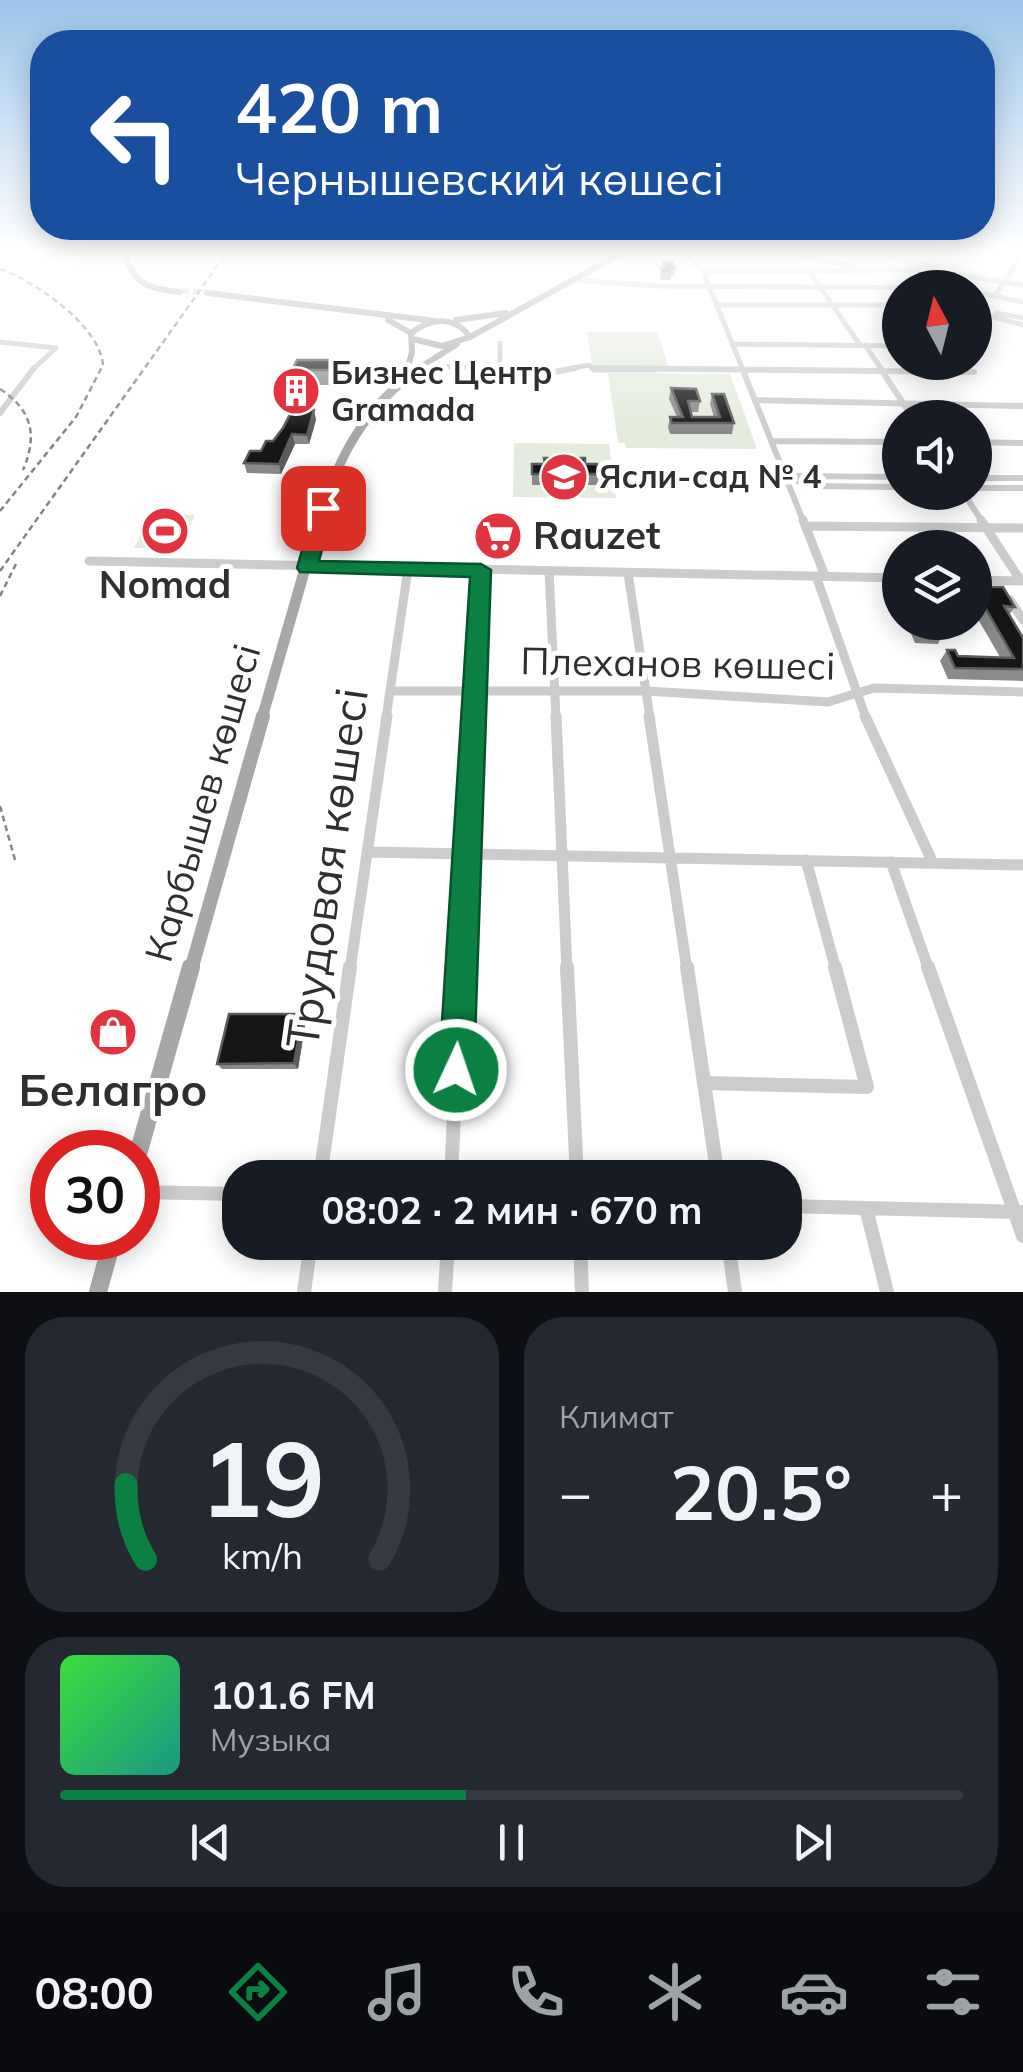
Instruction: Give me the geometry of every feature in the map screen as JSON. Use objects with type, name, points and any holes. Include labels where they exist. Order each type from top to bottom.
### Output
[{"type":"main road","points":[[337,311],[388,320],[430,346],[457,344]]},
{"type":"main road","points":[[353,311],[448,321],[514,311]]},
{"type":"main road","points":[[448,321],[464,327],[470,337],[515,311]]},
{"type":"main road","points":[[412,336],[435,321]]},
{"type":"main road","points":[[404,376],[410,363],[412,336]]},
{"type":"main road","name":"Карбышев көшесі","points":[[145,1130],[344,446],[372,406],[404,376],[470,337]]},
{"type":"main road","points":[[98,1292],[107,1260]]},
{"type":"street","points":[[719,311],[806,526],[856,695],[879,744],[898,801],[933,863]]},
{"type":"street","points":[[838,311],[882,370]]},
{"type":"street","points":[[992,315],[1023,322]]},
{"type":"street","points":[[0,342],[56,348],[35,366],[0,413]]},
{"type":"street","points":[[500,343],[500,368]]},
{"type":"street","points":[[732,344],[882,346]]},
{"type":"street","points":[[421,366],[550,373],[588,365],[594,370],[882,370]]},
{"type":"street","points":[[755,400],[882,403]]},
{"type":"street","points":[[992,405],[1023,406]]},
{"type":"street","points":[[772,441],[882,442]]},
{"type":"street","points":[[992,442],[1023,443]]},
{"type":"street","points":[[786,476],[882,477]]},
{"type":"street","points":[[786,476],[809,486],[882,487]]},
{"type":"street","points":[[992,478],[1023,478]]},
{"type":"street","points":[[992,488],[1023,488]]},
{"type":"street","points":[[974,510],[1022,581]]},
{"type":"street","points":[[806,526],[1023,528]]},
{"type":"street","points":[[88,561],[882,578]]},
{"type":"street","name":"Трудовая көшесі","points":[[323,1160],[408,569]]},
{"type":"street","points":[[452,1160],[481,570]]},
{"type":"street","points":[[549,571],[576,1160]]},
{"type":"street","points":[[628,573],[715,1160]]},
{"type":"street","points":[[992,580],[1022,581]]},
{"type":"street","points":[[998,580],[1023,620]]},
{"type":"street","name":"Плеханов көшесі","points":[[391,691],[646,691],[828,702],[874,688],[1023,692]]},
{"type":"street","points":[[368,852],[1023,864]]},
{"type":"street","points":[[704,1083],[866,1088],[806,860]]},
{"type":"street","points":[[891,862],[1019,1212],[1023,1236]]},
{"type":"street","points":[[160,1192],[222,1194]]},
{"type":"street","points":[[802,1206],[1019,1212]]},
{"type":"street","points":[[866,1208],[887,1292]]},
{"type":"street","points":[[304,1292],[308,1260]]},
{"type":"street","points":[[445,1292],[447,1260]]},
{"type":"street","points":[[581,1260],[582,1292]]},
{"type":"street","points":[[731,1260],[735,1292]]},
{"type":"green space","points":[[587,332],[658,332],[668,366],[592,366]]},
{"type":"green space","points":[[608,373],[730,374],[757,449],[626,448],[625,443],[618,443]]},
{"type":"green space","points":[[514,443],[609,444],[616,498],[513,497]]},
{"type":"green space","name":"Nomad","points":[[152,514],[195,515],[178,549],[134,548]]},
{"type":"building","points":[[297,360],[341,363],[334,370],[306,370],[298,389],[277,389],[285,371],[292,371]]},
{"type":"building","points":[[671,388],[696,389],[700,401],[688,401],[692,417],[720,417],[712,394],[724,394],[734,423],[672,423],[670,417],[683,417]]},
{"type":"building","points":[[292,410],[314,410],[307,435],[292,434],[279,464],[244,463],[250,451],[261,451],[266,441],[273,441]]},
{"type":"building","points":[[544,458],[556,458],[557,468],[545,468],[546,474],[532,474],[532,464],[545,464]]},
{"type":"building","points":[[572,458],[585,458],[585,464],[597,464],[599,474],[585,474],[584,468],[573,468]]},
{"type":"building","points":[[558,464],[571,464],[572,474],[559,474]]},
{"type":"building","points":[[992,587],[1003,587],[1015,607],[1004,606],[1023,638],[1023,669],[955,668],[947,650],[955,650],[958,656],[1014,658],[992,620]]},
{"type":"building","points":[[229,1014],[303,1014],[294,1063],[217,1064]]},
{"type":"railway","points":[[0,511],[76,417],[103,365],[91,335],[68,311]]},
{"type":"railway","points":[[0,571],[185,311]]},
{"type":"railway","points":[[0,389],[19,406],[29,424],[30,446],[23,470]]},
{"type":"railway","points":[[0,596],[16,564]]},
{"type":"railway","points":[[0,806],[15,860]]},
{"type":"place","name":"Бизнес Центр Gramada","points":[[296,391]]},
{"type":"place","name":"Ясли-сад № 4","points":[[564,477]]},
{"type":"place","name":"Nomad","points":[[165,531]]},
{"type":"place","name":"Rauzet","points":[[498,536]]},
{"type":"place","name":"Белагро","points":[[113,1032]]},
{"type":"route","points":[[323,508],[307,568],[481,570],[456,1070]]}]
